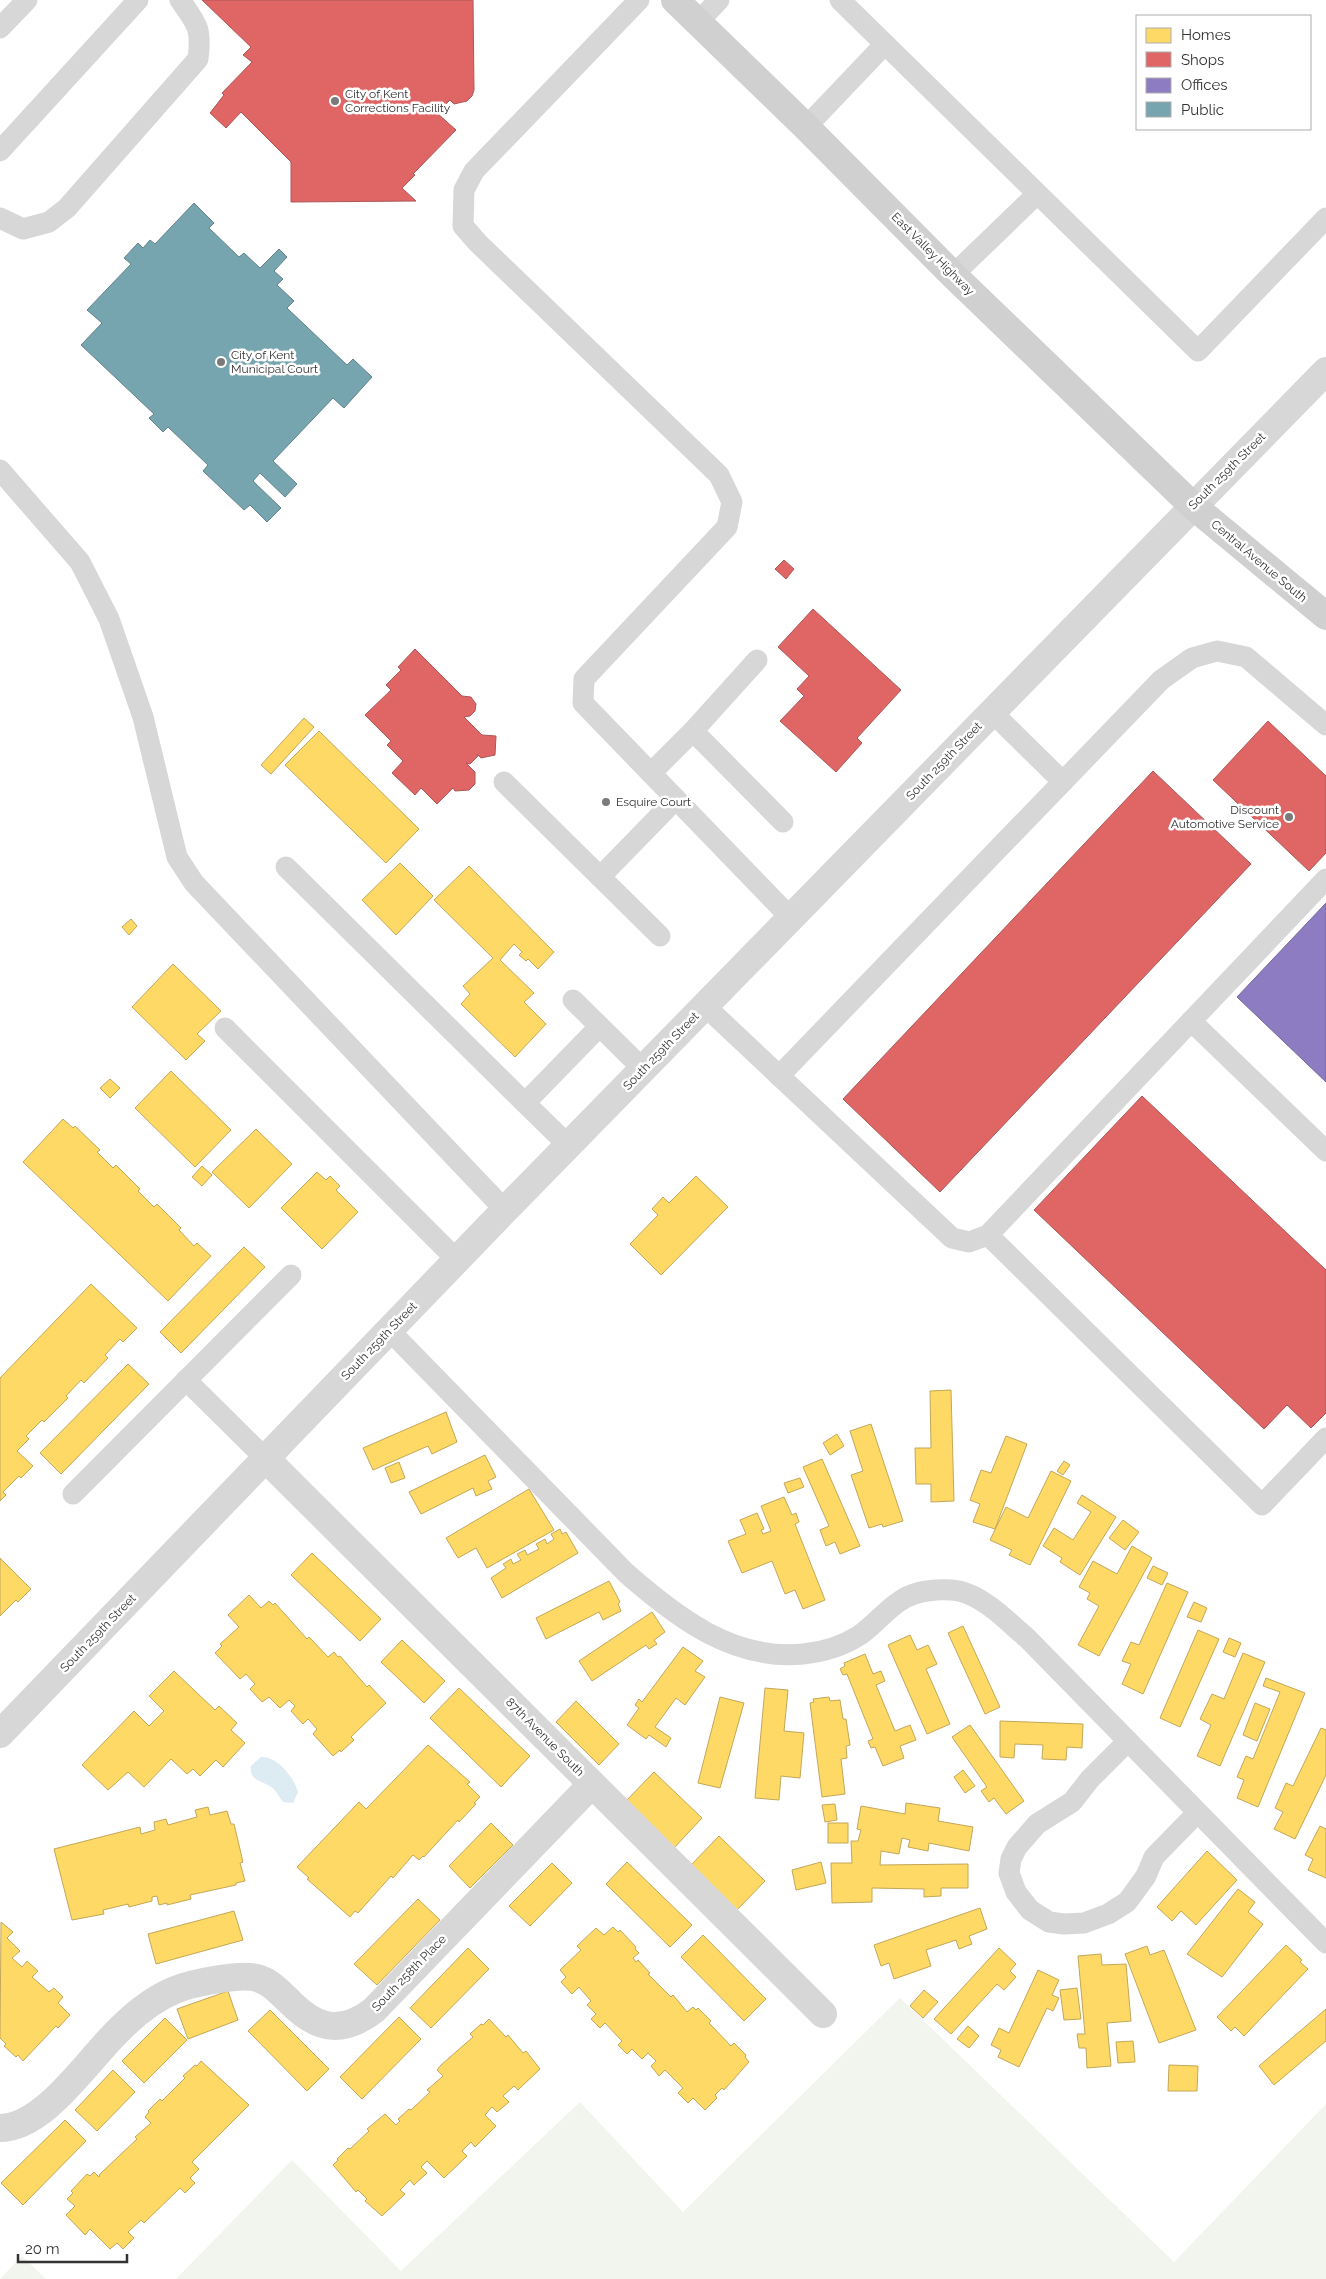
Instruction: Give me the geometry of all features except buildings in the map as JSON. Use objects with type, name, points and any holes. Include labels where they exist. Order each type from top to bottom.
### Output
[{"type":"main road","name":"East Valley Highway","points":[[675,0],[806,127],[953,275],[1193,506]]},
{"type":"main road","name":"Central Avenue South","points":[[1193,506],[1326,616]]},
{"type":"street","name":"South 259th Street","points":[[0,1734],[267,1460],[505,1210],[1326,371]]},
{"type":"street","name":"87th Avenue South","points":[[267,1460],[823,2014]]},
{"type":"street","name":"South 258th Place","points":[[0,2128],[10,2128],[25,2122],[49,2105],[120,2029],[147,2006],[176,1989],[231,1977],[250,1976],[272,1985],[301,2013],[317,2022],[341,2026],[358,2021],[374,2010],[592,1784]]},
{"type":"lane","points":[[0,28],[27,0]]},
{"type":"lane","points":[[0,150],[138,0]]},
{"type":"lane","points":[[0,218],[23,229],[49,222],[67,208],[198,59],[201,38],[195,20],[180,0]]},
{"type":"lane","points":[[639,0],[474,171],[464,190],[463,226],[478,243],[719,475],[732,502],[727,527],[584,679],[583,703],[791,918]]},
{"type":"lane","points":[[698,23],[720,0]]},
{"type":"lane","points":[[840,0],[1198,351],[1326,218]]},
{"type":"lane","points":[[806,127],[885,44]]},
{"type":"lane","points":[[953,275],[1037,194]]},
{"type":"lane","points":[[0,470],[80,562],[109,618],[144,718],[177,857],[194,883],[505,1210]]},
{"type":"lane","points":[[780,1076],[1161,680],[1192,658],[1218,651],[1246,657],[1326,725]]},
{"type":"lane","points":[[651,774],[757,660]]},
{"type":"lane","points":[[992,712],[1063,782]]},
{"type":"lane","points":[[692,731],[783,822]]},
{"type":"lane","points":[[504,782],[660,936]]},
{"type":"lane","points":[[600,877],[676,799]]},
{"type":"lane","points":[[286,867],[569,1146]]},
{"type":"lane","points":[[705,1006],[952,1238],[969,1242],[988,1235],[1326,879]]},
{"type":"lane","points":[[573,1000],[643,1069]]},
{"type":"lane","points":[[1191,1021],[1326,1151]]},
{"type":"lane","points":[[525,1103],[599,1027]]},
{"type":"lane","points":[[225,1028],[457,1260]]},
{"type":"lane","points":[[988,1235],[1262,1505],[1326,1438]]},
{"type":"lane","points":[[73,1494],[291,1276]]},
{"type":"lane","points":[[389,1330],[620,1568],[691,1625],[716,1638],[748,1651],[778,1655],[806,1654],[830,1649],[851,1641],[867,1630],[901,1600],[914,1594],[930,1591],[960,1592],[978,1600],[1000,1615],[1027,1638],[1326,1943]]},
{"type":"lane","points":[[186,1380],[267,1460]]},
{"type":"lane","points":[[1128,1741],[1090,1779],[1072,1802],[1037,1824],[1017,1847],[1011,1860],[1009,1873],[1016,1892],[1030,1910],[1049,1922],[1064,1924],[1084,1923],[1108,1914],[1127,1902],[1143,1880],[1154,1856],[1198,1813]]},
{"type":"shaded area","points":[[261,1757],[273,1760],[279,1764],[293,1780],[298,1792],[293,1803],[283,1802],[273,1788],[256,1780],[252,1775],[251,1766]]},
{"type":"shaded area","points":[[900,1998],[1174,2262],[1326,2104],[1326,2279],[176,2279],[292,2160],[401,2271],[580,2102],[683,2212]]},
{"type":"shaded area","points":[[22,2256],[46,2279],[0,2279]]},
{"type":"place","name":"City of Kent Corrections Facility","points":[[335,101]]},
{"type":"place","name":"City of Kent Municipal Court","points":[[221,362]]},
{"type":"place","name":"Esquire Court","points":[[606,802]]},
{"type":"place","name":"Discount Automotive Service","points":[[1289,817]]}]
